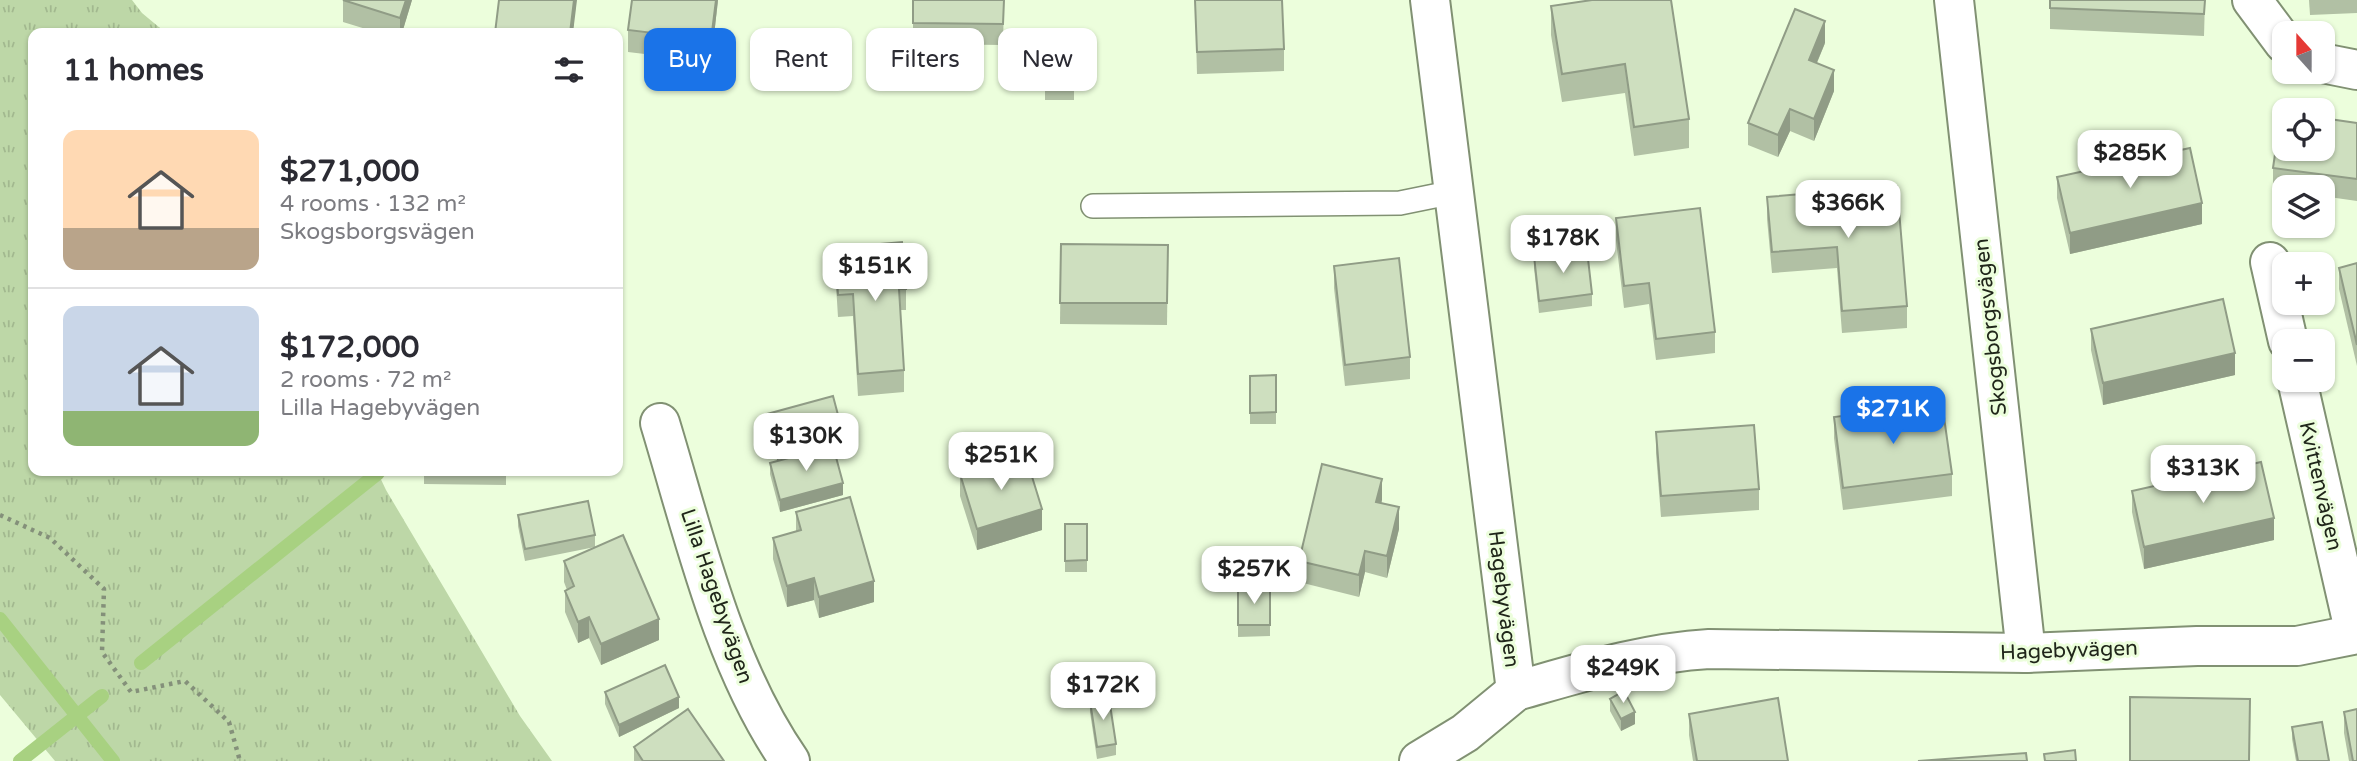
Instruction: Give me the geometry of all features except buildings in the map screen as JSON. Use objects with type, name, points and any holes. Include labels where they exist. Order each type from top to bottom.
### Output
[{"type":"street","name":"Hagebyvägen","points":[[1430,0],[1516,691],[1618,662],[1669,652],[1709,649],[2026,653],[2197,646],[2297,646],[2356,634]]},
{"type":"street","name":"Skogsborgsvägen","points":[[1954,0],[2026,653]]},
{"type":"street","points":[[2252,0],[2272,27]]},
{"type":"street","points":[[2335,66],[2357,70]]},
{"type":"street","points":[[2270,262],[2285,329]]},
{"type":"street","name":"Kvittenvägen","points":[[2300,392],[2356,634]]},
{"type":"street","name":"Lilla Hagebyvägen","points":[[660,423],[711,592],[743,677],[774,738],[790,761]]},
{"type":"street","points":[[1419,761],[1465,733],[1516,691]]},
{"type":"lane","points":[[1093,206],[1400,203],[1454,192]]},
{"type":"path","points":[[0,515],[50,537],[104,589],[102,652],[131,692],[185,681],[229,722],[240,761]]},
{"type":"green space","points":[[0,0],[132,0],[142,13],[160,28],[28,28],[28,476],[379,476],[520,716],[552,761],[55,761],[0,695]]},
{"type":"waterway","points":[[141,663],[374,476]]},
{"type":"waterway","points":[[0,619],[113,761]]},
{"type":"waterway","points":[[20,761],[102,696]]}]
